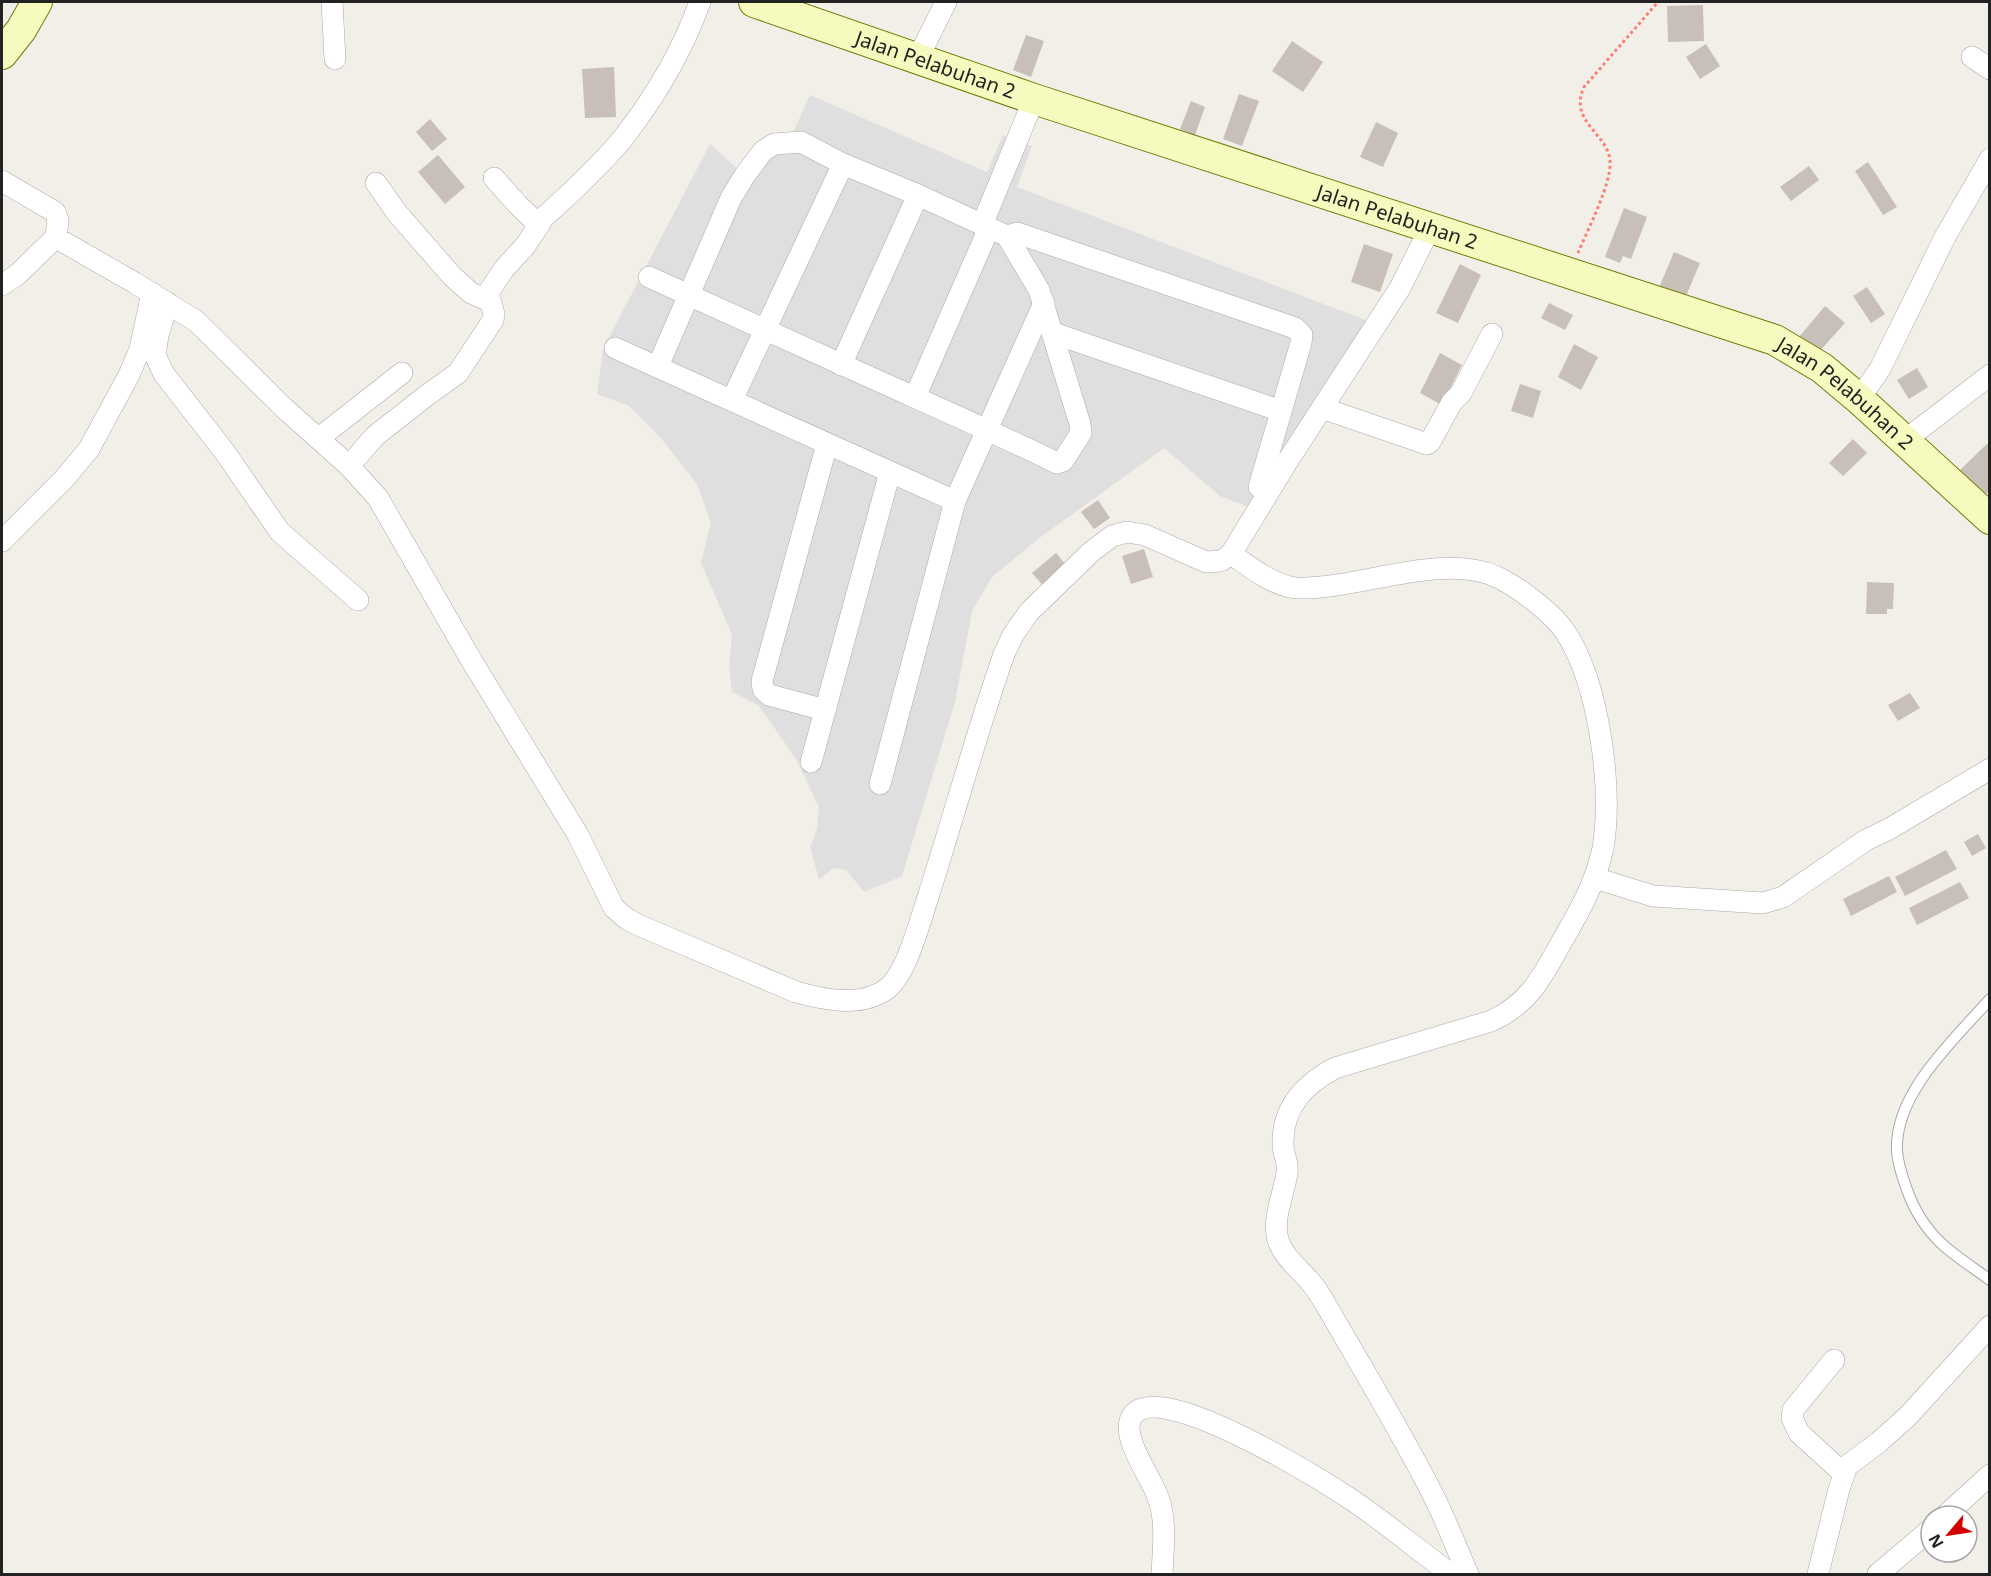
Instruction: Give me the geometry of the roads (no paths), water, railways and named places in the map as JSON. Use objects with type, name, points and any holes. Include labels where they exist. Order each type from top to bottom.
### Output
[{"type":"main road","points":[[2,54],[21,30],[37,2]]},
{"type":"main road","name":"Jalan Pelabuhan 2","points":[[754,2],[1034,99],[1775,340],[1822,368],[1859,399],[1989,519]]},
{"type":"street","points":[[332,2],[335,59]]},
{"type":"street","points":[[349,466],[384,429],[458,373],[493,320],[494,314],[488,293],[504,269],[525,246],[543,218],[610,153],[633,125],[675,56],[700,2]]},
{"type":"street","points":[[918,58],[946,2]]},
{"type":"street","points":[[915,397],[992,230],[1034,99]]},
{"type":"street","points":[[658,366],[731,198],[745,175],[763,151],[774,144],[801,142],[843,164],[918,195],[992,230],[1017,233],[1294,328],[1302,335],[1301,343],[1259,487]]},
{"type":"street","points":[[1859,399],[1880,369],[1946,237],[1989,159]]},
{"type":"street","points":[[732,400],[843,164]]},
{"type":"street","points":[[494,178],[539,225]]},
{"type":"street","points":[[2,182],[55,212],[58,220],[56,237],[18,274],[2,285]]},
{"type":"street","points":[[376,183],[397,213],[452,276],[471,293],[489,301]]},
{"type":"street","points":[[841,365],[918,195]]},
{"type":"street","points":[[56,237],[196,321],[284,408],[349,466],[385,508],[470,658],[573,827],[606,895],[618,913],[636,924],[796,992],[822,999],[861,999],[877,995],[889,987],[899,973],[911,946],[1004,654],[1029,612],[1095,548],[1106,539],[1119,534],[1127,532],[1145,535],[1206,562],[1221,561],[1231,554],[1400,288],[1430,228]]},
{"type":"street","points":[[649,277],[988,429],[1057,463],[1063,461],[1081,433],[1080,424],[1039,290],[992,230]]},
{"type":"street","points":[[2,541],[64,479],[88,449],[129,375],[160,298]]},
{"type":"street","points":[[160,298],[155,355],[164,374],[224,451],[280,532],[358,600]]},
{"type":"street","points":[[880,784],[956,501],[1044,303]]},
{"type":"street","points":[[1053,333],[1281,411]]},
{"type":"street","points":[[1322,408],[1427,444],[1452,402],[1461,393],[1492,334]]},
{"type":"street","points":[[615,348],[956,501]]},
{"type":"street","points":[[319,438],[402,373]]},
{"type":"street","points":[[1904,441],[1989,375]]},
{"type":"street","points":[[825,710],[769,695],[763,689],[762,681],[827,444]]},
{"type":"street","points":[[811,762],[890,472]]},
{"type":"street","points":[[1231,554],[1277,583],[1301,589],[1448,568],[1482,572],[1497,577],[1555,620],[1573,646],[1593,702],[1601,734],[1605,828],[1595,878],[1577,915],[1530,995],[1512,1011],[1491,1021],[1335,1068],[1312,1082],[1299,1094],[1285,1126],[1282,1143],[1288,1163],[1288,1172],[1278,1209],[1276,1229],[1283,1252],[1323,1300],[1379,1394],[1430,1489],[1468,1575]]},
{"type":"street","points":[[1595,878],[1640,894],[1670,899],[1763,903],[1773,901],[1783,897],[1866,840],[1889,830],[1989,768]]},
{"type":"street","points":[[1818,1575],[1844,1473],[1852,1461],[1879,1442],[1908,1416],[1989,1326]]},
{"type":"street","points":[[1834,1360],[1793,1410],[1792,1418],[1799,1432],[1844,1473]]},
{"type":"street","points":[[1162,1575],[1162,1512],[1153,1485],[1132,1442],[1129,1428],[1132,1416],[1137,1411],[1156,1406],[1167,1407],[1203,1420],[1322,1481],[1355,1502],[1451,1575]]},
{"type":"street","points":[[1958,1504],[1989,1476]]},
{"type":"street","points":[[1878,1575],[1919,1539]]},
{"type":"lane","points":[[1989,999],[1918,1085],[1903,1118],[1897,1151],[1908,1192],[1928,1229],[1943,1245],[1989,1280]]}]
